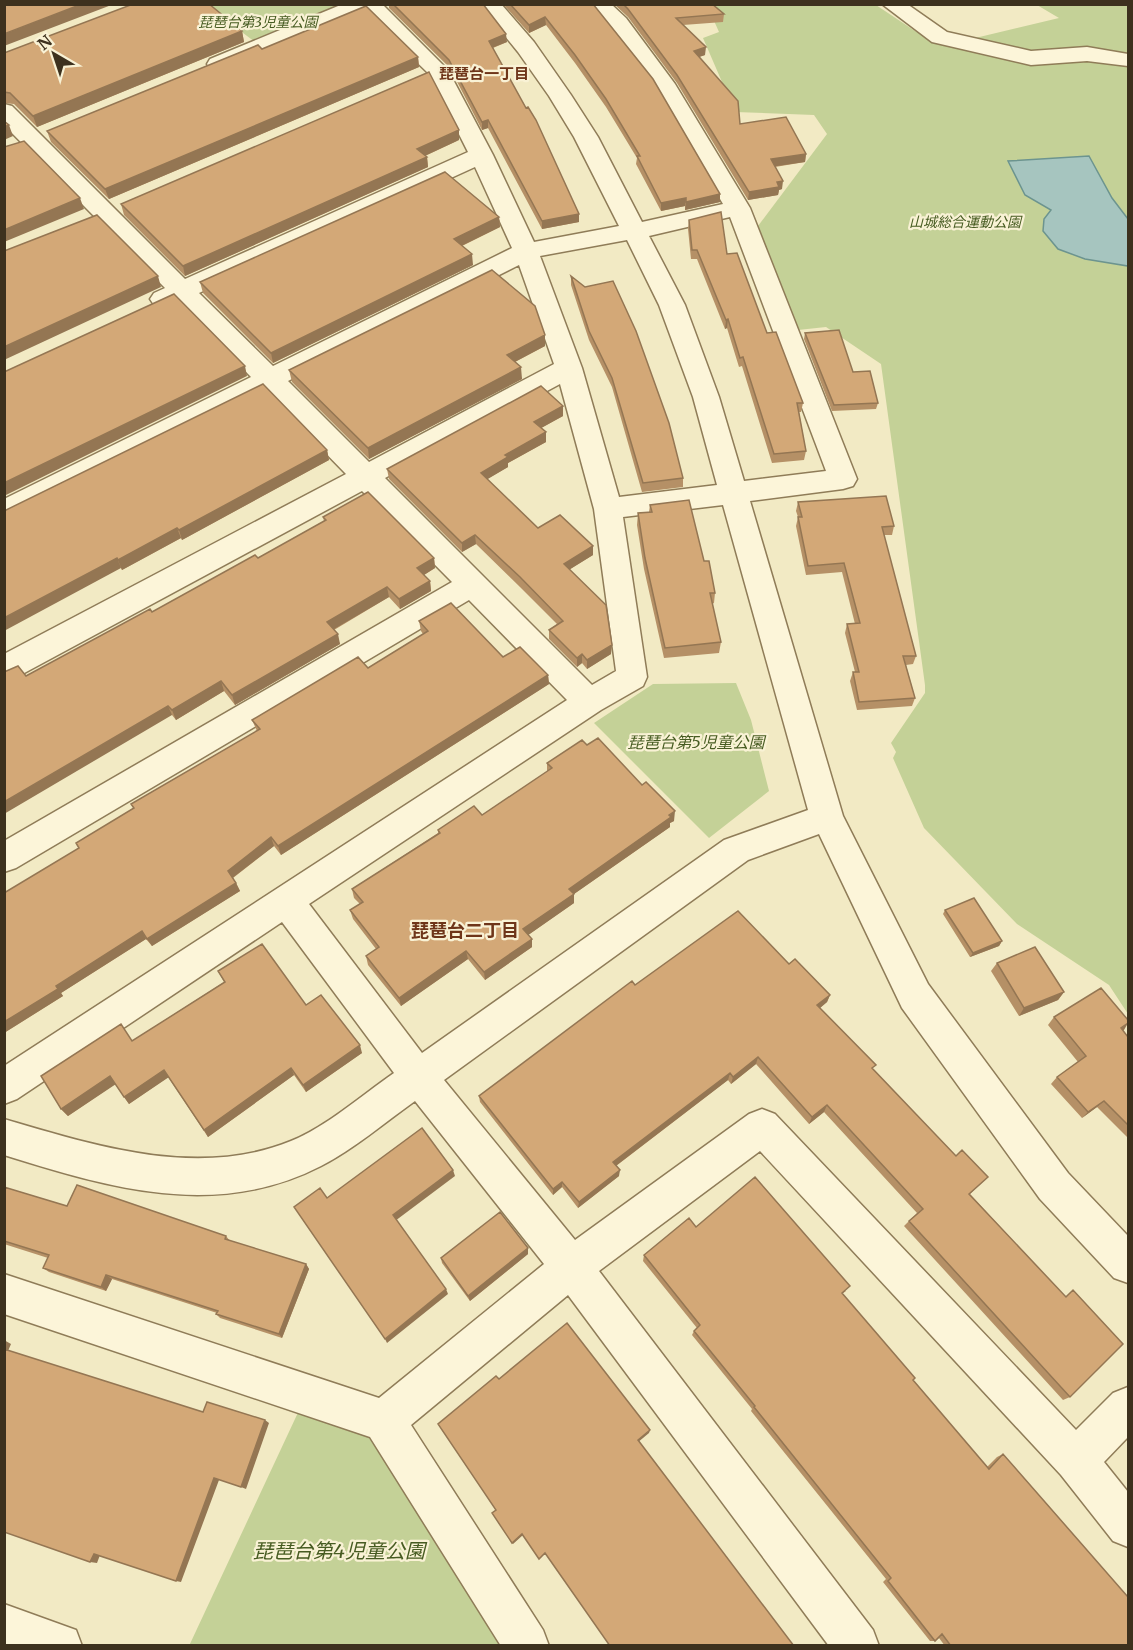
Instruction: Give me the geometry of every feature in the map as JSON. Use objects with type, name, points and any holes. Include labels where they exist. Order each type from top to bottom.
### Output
[{"type":"street","points":[[198,72],[363,4]]},
{"type":"street","points":[[4,1087],[288,903],[589,702],[632,677],[608,509],[569,368],[526,251],[481,155],[426,74],[369,4]]},
{"type":"street","points":[[489,4],[526,46],[586,137],[672,305],[690,351],[736,495],[827,817],[915,996],[1054,1186],[1128,1264]]},
{"type":"street","points":[[598,4],[618,23],[664,84],[738,208],[843,479],[736,495],[608,509]]},
{"type":"street","points":[[892,4],[940,37],[952,40],[1031,58],[1087,54],[1128,60]]},
{"type":"street","points":[[4,111],[589,702]]},
{"type":"street","points":[[140,310],[481,155]]},
{"type":"street","points":[[4,513],[526,251],[635,231],[738,208]]},
{"type":"street","points":[[4,669],[569,368]]},
{"type":"street","points":[[4,858],[472,584]]},
{"type":"street","points":[[4,1137],[106,1165],[179,1178],[236,1175],[295,1159],[319,1146],[736,850],[827,817]]},
{"type":"street","points":[[288,903],[418,1076],[571,1267],[857,1646]]},
{"type":"street","points":[[384,1421],[571,1267],[762,1127],[1076,1460],[1128,1526]]},
{"type":"street","points":[[4,1294],[384,1421],[527,1646]]},
{"type":"street","points":[[1076,1460],[1128,1408]]},
{"type":"street","points":[[4,1626],[60,1646]]},
{"type":"green space","name":"琵琶台第3児童公園","points":[[206,5],[348,5],[255,42]]},
{"type":"green space","name":"山城総合運動公園","points":[[707,5],[876,5],[915,31],[946,45],[1059,18],[1037,5],[1128,5],[1128,1014],[1109,985],[1017,924],[924,828],[893,758],[896,752],[891,743],[925,693],[925,685],[881,364],[826,327],[798,330],[758,226],[827,134],[814,115],[735,112],[703,38],[719,32]]},
{"type":"green space","name":"琵琶台第5児童公園","points":[[736,683],[751,720],[769,791],[709,838],[594,723],[653,684]]},
{"type":"green space","name":"琵琶台第4児童公園","points":[[302,1404],[373,1429],[513,1646],[189,1646]]},
{"type":"water","points":[[1089,156],[1112,198],[1128,219],[1128,266],[1085,259],[1058,249],[1043,231],[1044,219],[1051,210],[1025,195],[1008,161]]},
{"type":"building","points":[[4,4],[82,4],[4,34]]},
{"type":"building","points":[[133,4],[209,4],[242,31],[33,116],[10,93],[4,92],[4,53]]},
{"type":"building","points":[[393,4],[483,4],[506,34],[489,41],[526,108],[528,107],[536,120],[579,214],[542,221],[488,120],[482,122],[449,60]]},
{"type":"building","points":[[510,4],[593,4],[653,79],[720,194],[686,202],[686,198],[661,203],[637,156],[640,156],[606,99],[575,55],[545,17],[529,25]]},
{"type":"building","points":[[623,4],[712,4],[724,14],[676,18],[706,47],[694,51],[738,101],[740,124],[786,117],[806,154],[771,159],[783,181],[777,182],[779,187],[749,192],[677,75]]},
{"type":"building","points":[[366,6],[418,57],[105,189],[47,131],[258,45],[262,49]]},
{"type":"building","points":[[429,72],[459,130],[417,149],[427,157],[183,266],[121,204]]},
{"type":"building","points":[[24,141],[80,198],[4,230],[4,147]]},
{"type":"building","points":[[445,172],[499,217],[454,239],[472,254],[271,353],[200,282]]},
{"type":"building","points":[[721,212],[727,254],[737,253],[767,333],[776,332],[803,403],[797,403],[806,451],[774,454],[743,357],[740,358],[728,319],[726,320],[697,250],[692,250],[689,220]]},
{"type":"building","points":[[97,215],[158,276],[4,347],[4,251]]},
{"type":"building","points":[[492,270],[535,306],[545,335],[507,355],[521,367],[368,448],[289,370]]},
{"type":"building","points":[[571,276],[585,287],[613,281],[636,331],[669,423],[683,478],[643,483],[612,378],[589,331]]},
{"type":"building","points":[[174,294],[245,366],[4,483],[4,372]]},
{"type":"building","points":[[839,330],[853,372],[870,371],[878,403],[834,405],[805,333]]},
{"type":"building","points":[[263,384],[327,450],[179,530],[177,528],[118,560],[117,558],[4,618],[4,511]]},
{"type":"building","points":[[541,386],[563,406],[534,422],[546,432],[505,455],[508,457],[481,473],[538,528],[560,515],[593,546],[564,564],[606,605],[612,645],[587,660],[582,654],[577,658],[549,630],[563,621],[520,577],[475,535],[462,543],[387,469]]},
{"type":"building","points":[[368,492],[434,558],[417,568],[430,581],[399,599],[387,587],[327,622],[338,634],[232,695],[221,681],[172,710],[168,706],[4,802],[4,672],[18,666],[26,676],[150,609],[152,612],[255,555],[258,558],[326,520],[323,517]]},
{"type":"building","points":[[886,496],[894,526],[882,527],[916,656],[903,656],[915,698],[859,702],[853,672],[859,672],[847,624],[860,623],[844,563],[808,566],[798,517],[802,517],[798,502]]},
{"type":"building","points":[[689,500],[704,561],[709,561],[715,593],[710,593],[721,642],[665,648],[645,558],[638,513],[652,512],[650,505]]},
{"type":"building","points":[[451,603],[503,657],[520,647],[548,675],[278,846],[271,837],[228,871],[236,883],[147,939],[142,931],[56,986],[58,989],[4,1022],[4,893],[79,848],[76,843],[134,808],[131,804],[260,729],[252,720],[358,657],[368,668],[428,631],[419,621]]},
{"type":"building","points":[[598,738],[642,785],[646,782],[675,811],[669,815],[671,817],[569,889],[574,894],[523,929],[532,939],[484,972],[466,951],[399,998],[366,956],[379,947],[350,910],[363,902],[352,889],[440,833],[438,830],[474,806],[482,815],[552,768],[547,763],[582,740],[587,745]]},
{"type":"building","points":[[974,898],[1002,941],[973,953],[945,910]]},
{"type":"building","points":[[738,911],[789,964],[795,959],[830,995],[817,1005],[876,1065],[872,1068],[956,1156],[962,1150],[988,1177],[969,1194],[1066,1297],[1073,1290],[1123,1344],[1070,1397],[909,1221],[923,1209],[827,1105],[812,1117],[758,1057],[733,1077],[730,1073],[613,1162],[620,1170],[579,1202],[562,1182],[553,1189],[479,1096],[632,981],[635,985]]},
{"type":"building","points":[[262,944],[306,1005],[321,995],[360,1045],[303,1085],[291,1068],[204,1130],[164,1070],[124,1097],[110,1076],[61,1109],[41,1076],[121,1024],[132,1041],[225,982],[218,971]]},
{"type":"building","points":[[1035,947],[1064,992],[1024,1008],[997,963]]},
{"type":"building","points":[[1101,988],[1128,1020],[1128,1023],[1121,1028],[1128,1037],[1128,1125],[1104,1101],[1088,1112],[1057,1077],[1086,1056],[1054,1017]]},
{"type":"building","points":[[422,1128],[453,1170],[393,1215],[446,1289],[385,1339],[294,1207],[320,1188],[327,1198]]},
{"type":"building","points":[[755,1177],[850,1286],[842,1293],[989,1469],[1003,1454],[1128,1597],[1128,1646],[951,1646],[942,1634],[935,1641],[888,1581],[891,1578],[694,1331],[700,1325],[644,1255],[689,1218],[696,1227]]},
{"type":"building","points":[[77,1185],[226,1236],[225,1239],[306,1264],[279,1334],[216,1314],[218,1311],[106,1275],[101,1287],[43,1268],[49,1255],[4,1241],[4,1187],[67,1206]]},
{"type":"building","points":[[500,1212],[528,1248],[468,1296],[441,1258]]},
{"type":"building","points":[[567,1323],[650,1430],[638,1440],[794,1646],[610,1646],[545,1553],[539,1559],[522,1534],[512,1543],[492,1513],[496,1510],[438,1424],[496,1376],[499,1379]]},
{"type":"building","points":[[4,1349],[203,1412],[207,1402],[265,1420],[241,1487],[214,1478],[176,1581],[94,1554],[90,1562],[4,1532]]},
{"type":"district","name":"琵琶台一丁目","points":[[484,74]]},
{"type":"district","name":"琵琶台二丁目","points":[[465,931]]}]
